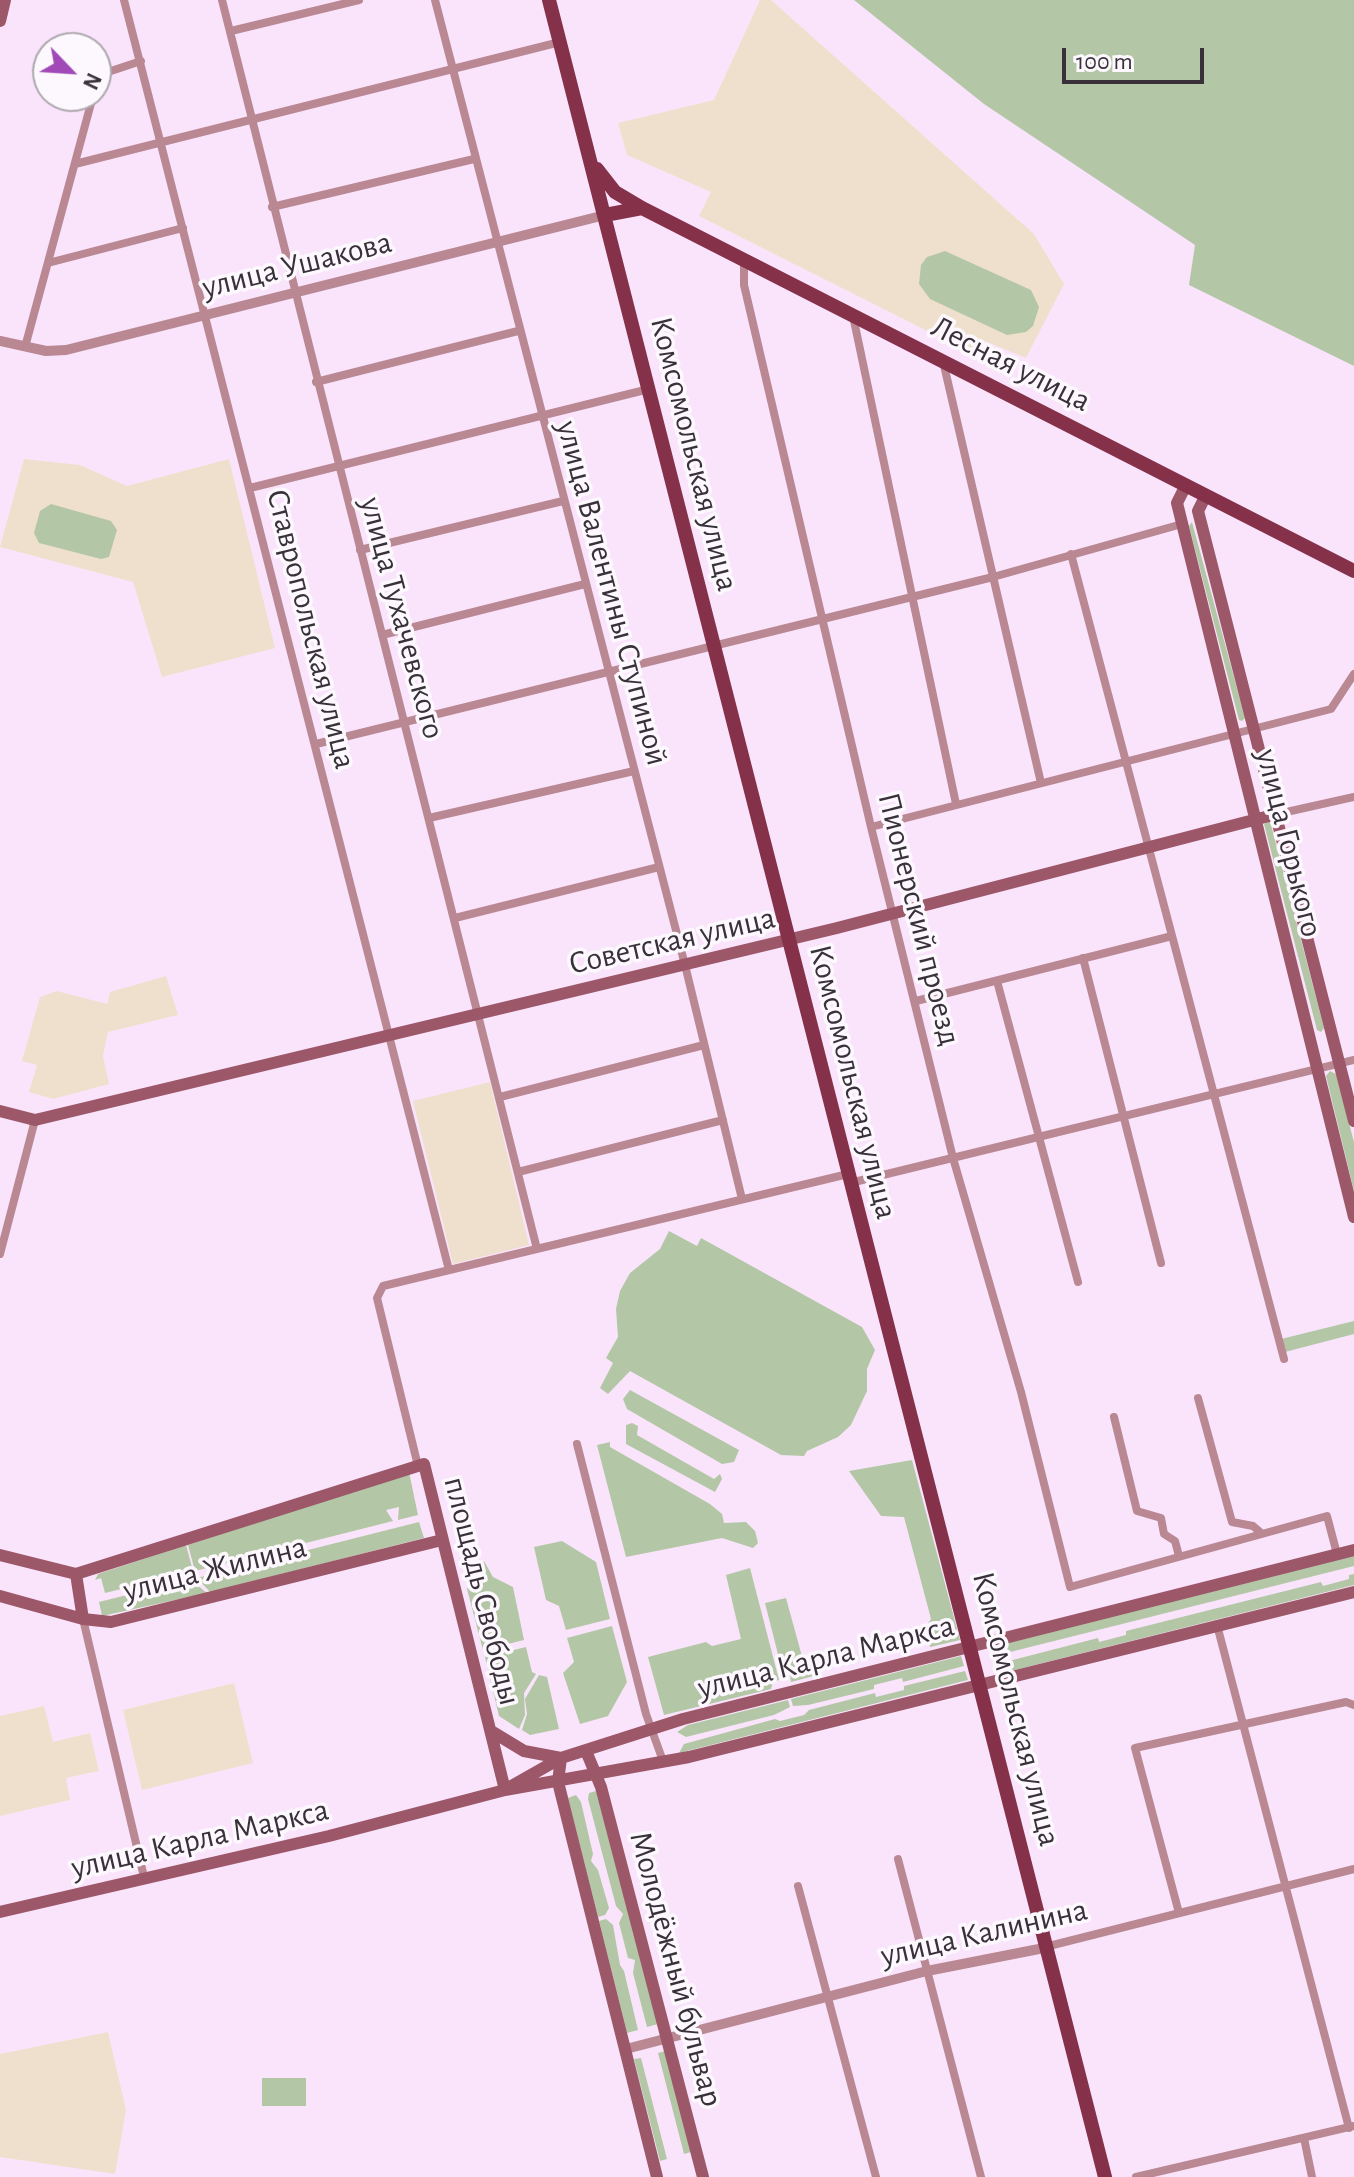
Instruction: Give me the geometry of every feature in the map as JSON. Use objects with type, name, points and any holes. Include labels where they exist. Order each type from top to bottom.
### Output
[{"type":"main road","points":[[0,21],[5,0]]},
{"type":"main road","name":"Комсомольская улица","points":[[549,0],[849,1178],[972,1646],[1044,1948],[1105,2177]]},
{"type":"main road","name":"Лесная улица","points":[[588,151],[606,183],[642,208],[1354,571]]},
{"type":"main road","points":[[605,215],[642,208]]},
{"type":"main road","name":"улица Горького","points":[[1186,485],[1177,503],[1354,1217]]},
{"type":"main road","name":"улица Горького","points":[[1206,495],[1198,511],[1273,815],[1354,1121]]},
{"type":"main road","name":"Советская улица","points":[[0,1111],[35,1120],[788,940],[1273,815]]},
{"type":"main road","name":"площадь Свободы","points":[[421,1465],[505,1790]]},
{"type":"main road","name":"улица Жилина","points":[[0,1555],[76,1574],[421,1465]]},
{"type":"main road","name":"улица Жилина","points":[[0,1596],[83,1619],[111,1622],[442,1540]]},
{"type":"main road","name":"улица Карла Маркса","points":[[505,1790],[561,1758],[652,1730],[1354,1550]]},
{"type":"main road","points":[[76,1574],[83,1619]]},
{"type":"main road","name":"улица Карла Маркса","points":[[0,1912],[300,1843],[505,1790],[663,1761],[1354,1592]]},
{"type":"main road","name":"площадь Свободы","points":[[490,1730],[524,1751],[561,1758]]},
{"type":"main road","name":"Молодёжный бульвар","points":[[586,1751],[597,1774],[703,2177]]},
{"type":"main road","points":[[558,1782],[561,1758]]},
{"type":"main road","name":"Молодёжный бульвар","points":[[558,1782],[657,2177]]},
{"type":"street","name":"Ставропольская улица","points":[[124,0],[449,1270]]},
{"type":"street","name":"улица Тухачевского","points":[[222,0],[250,121],[480,1014],[537,1249]]},
{"type":"street","points":[[231,31],[359,0]]},
{"type":"street","name":"улица Валентины Ступиной","points":[[435,0],[518,331],[685,965],[742,1199]]},
{"type":"street","points":[[75,164],[452,72],[560,42]]},
{"type":"street","points":[[112,71],[141,61]]},
{"type":"street","points":[[25,347],[89,112]]},
{"type":"street","points":[[272,207],[474,159]]},
{"type":"street","name":"улица Ушакова","points":[[0,341],[25,347],[66,350],[605,215]]},
{"type":"street","points":[[48,263],[183,228]]},
{"type":"street","name":"Пионерский проезд","points":[[743,258],[744,285],[820,621],[953,1158],[1024,1404],[1070,1587],[1171,1562],[1179,1556]]},
{"type":"street","points":[[853,315],[956,804]]},
{"type":"street","points":[[316,382],[518,331]]},
{"type":"street","points":[[942,361],[1041,783]]},
{"type":"street","points":[[250,488],[649,389]]},
{"type":"street","points":[[360,550],[563,501]]},
{"type":"street","points":[[316,744],[714,648],[993,577],[1182,524]]},
{"type":"street","points":[[1071,554],[1284,1359]]},
{"type":"street","points":[[382,635],[585,584]]},
{"type":"street","points":[[871,827],[1331,709],[1354,674]]},
{"type":"street","points":[[429,818],[634,771]]},
{"type":"street","name":"Советская улица","points":[[1273,815],[1354,797]]},
{"type":"street","points":[[455,918],[659,867]]},
{"type":"street","points":[[916,1001],[1172,936]]},
{"type":"street","points":[[1083,958],[1161,1263]]},
{"type":"street","points":[[997,981],[1078,1282]]},
{"type":"street","points":[[500,1097],[704,1045]]},
{"type":"street","points":[[421,1465],[377,1298],[383,1286],[742,1199],[953,1158],[1354,1060]]},
{"type":"street","points":[[0,1254],[35,1120]]},
{"type":"street","points":[[518,1172],[723,1120]]},
{"type":"street","points":[[1198,1398],[1232,1522],[1253,1526],[1260,1532]]},
{"type":"street","points":[[1114,1417],[1137,1511],[1161,1518],[1164,1534],[1175,1541],[1179,1556],[1327,1516],[1337,1554]]},
{"type":"street","points":[[577,1444],[652,1730],[663,1761]]},
{"type":"street","points":[[83,1619],[144,1877]]},
{"type":"street","points":[[1136,2177],[1351,2127],[1217,1625]]},
{"type":"street","points":[[1179,1913],[1135,1748],[1346,1702],[1354,1705]]},
{"type":"street","points":[[898,1859],[981,2177]]},
{"type":"street","name":"улица Калинина","points":[[626,2049],[927,1971],[1044,1948],[1354,1869]]},
{"type":"street","points":[[798,1886],[876,2177]]},
{"type":"street","points":[[1304,2138],[1312,2177]]},
{"type":"shaded area","points":[[760,0],[771,0],[1034,234],[1064,284],[1026,358],[980,339],[973,354],[699,216],[711,192],[627,155],[618,123],[714,100]]},
{"type":"shaded area","points":[[24,459],[80,465],[127,486],[229,459],[275,648],[162,677],[133,582],[0,547]]},
{"type":"shaded area","points":[[166,976],[178,1015],[108,1032],[103,1056],[109,1084],[53,1099],[29,1092],[37,1065],[22,1061],[40,997],[57,991],[107,1004],[110,992]]},
{"type":"shaded area","points":[[490,1082],[529,1245],[453,1264],[413,1101]]},
{"type":"shaded area","points":[[234,1683],[253,1763],[142,1790],[123,1710]]},
{"type":"shaded area","points":[[44,1706],[53,1742],[90,1733],[99,1771],[66,1778],[70,1800],[0,1816],[0,1716]]},
{"type":"shaded area","points":[[108,2032],[126,2110],[115,2174],[0,2157],[0,2054]]},
{"type":"green space","points":[[854,0],[1354,0],[1354,366],[1189,285],[1195,245],[984,104]]},
{"type":"green space","points":[[945,251],[1031,290],[1039,307],[1033,326],[1026,332],[1007,335],[930,299],[919,284],[921,265],[927,257]]},
{"type":"green space","points":[[51,504],[111,521],[117,530],[109,557],[101,559],[39,543],[34,533],[40,511]]},
{"type":"green space","points":[[1192,522],[1245,718],[1242,721],[1239,720],[1189,526]]},
{"type":"green space","points":[[1270,821],[1324,1028],[1321,1032],[1317,1030],[1264,824]]},
{"type":"green space","points":[[1330,1071],[1336,1074],[1354,1142],[1354,1191],[1326,1076]]},
{"type":"green space","points":[[669,1231],[697,1246],[701,1238],[862,1327],[875,1350],[867,1369],[867,1391],[851,1425],[838,1437],[807,1451],[804,1456],[781,1455],[630,1371],[608,1394],[600,1388],[613,1363],[606,1358],[618,1337],[616,1309],[620,1291],[630,1273],[660,1249]]},
{"type":"green space","points":[[1354,1321],[1354,1334],[1285,1352],[1281,1339]]},
{"type":"green space","points":[[630,1390],[739,1450],[734,1462],[722,1464],[627,1409],[623,1399]]},
{"type":"green space","points":[[632,1423],[638,1426],[637,1435],[714,1479],[720,1474],[722,1479],[715,1492],[626,1444],[626,1425]]},
{"type":"green space","points":[[610,1442],[610,1447],[710,1504],[722,1514],[724,1523],[746,1522],[755,1531],[758,1543],[753,1548],[722,1538],[626,1557],[597,1445]]},
{"type":"green space","points":[[912,1460],[960,1640],[930,1647],[925,1628],[931,1619],[904,1517],[881,1516],[849,1471]]},
{"type":"green space","points":[[409,1472],[418,1515],[398,1520],[399,1507],[386,1510],[393,1521],[195,1571],[188,1545]]},
{"type":"green space","points":[[419,1522],[424,1538],[210,1592],[197,1578]]},
{"type":"green space","points":[[562,1541],[596,1562],[610,1619],[566,1630],[559,1606],[546,1600],[534,1547]]},
{"type":"green space","points":[[186,1545],[193,1571],[105,1593],[101,1578],[95,1580],[98,1574]]},
{"type":"green space","points":[[1354,1555],[1354,1566],[998,1655],[995,1645]]},
{"type":"green space","points":[[484,1561],[493,1577],[513,1587],[524,1640],[483,1650],[467,1589]]},
{"type":"green space","points":[[750,1568],[779,1680],[773,1682],[771,1689],[664,1715],[648,1657],[706,1642],[712,1646],[741,1639],[726,1575]]},
{"type":"green space","points":[[1354,1574],[1354,1585],[1003,1673],[1001,1663],[1098,1638],[1099,1642],[1126,1635],[1126,1631],[1321,1582],[1323,1586],[1349,1579],[1349,1575]]},
{"type":"green space","points":[[195,1578],[197,1585],[207,1593],[102,1616],[99,1602]]},
{"type":"green space","points":[[786,1598],[806,1671],[814,1676],[791,1682],[790,1676],[784,1678],[765,1603]]},
{"type":"green space","points":[[612,1626],[627,1682],[608,1716],[580,1724],[563,1673],[574,1662],[567,1638]]},
{"type":"green space","points":[[526,1647],[532,1672],[536,1674],[524,1693],[525,1715],[519,1729],[499,1716],[485,1657]]},
{"type":"green space","points":[[961,1656],[964,1666],[903,1682],[902,1678],[874,1685],[874,1689],[808,1705],[793,1706],[791,1699]]},
{"type":"green space","points":[[965,1671],[968,1680],[679,1753],[684,1744],[775,1719],[780,1721],[804,1715],[809,1710],[875,1693],[876,1697],[904,1690],[904,1686]]},
{"type":"green space","points":[[539,1675],[547,1677],[559,1729],[530,1735],[522,1730],[527,1714],[525,1699]]},
{"type":"green space","points":[[788,1700],[790,1707],[774,1715],[686,1737],[677,1732],[688,1725]]},
{"type":"green space","points":[[596,1791],[658,2024],[647,2027],[633,1973],[635,1960],[628,1958],[619,1923],[623,1914],[616,1906],[588,1799],[589,1793]]},
{"type":"green space","points":[[576,1795],[581,1802],[593,1854],[591,1861],[598,1870],[609,1908],[605,1915],[598,1917],[568,1798]]},
{"type":"green space","points":[[606,1919],[613,1925],[620,1965],[638,2030],[627,2033],[599,1921]]},
{"type":"green space","points":[[665,2051],[691,2152],[684,2154],[658,2053]]},
{"type":"green space","points":[[641,2058],[667,2159],[660,2161],[634,2059]]},
{"type":"green space","points":[[262,2078],[306,2078],[306,2106],[262,2106]]}]
